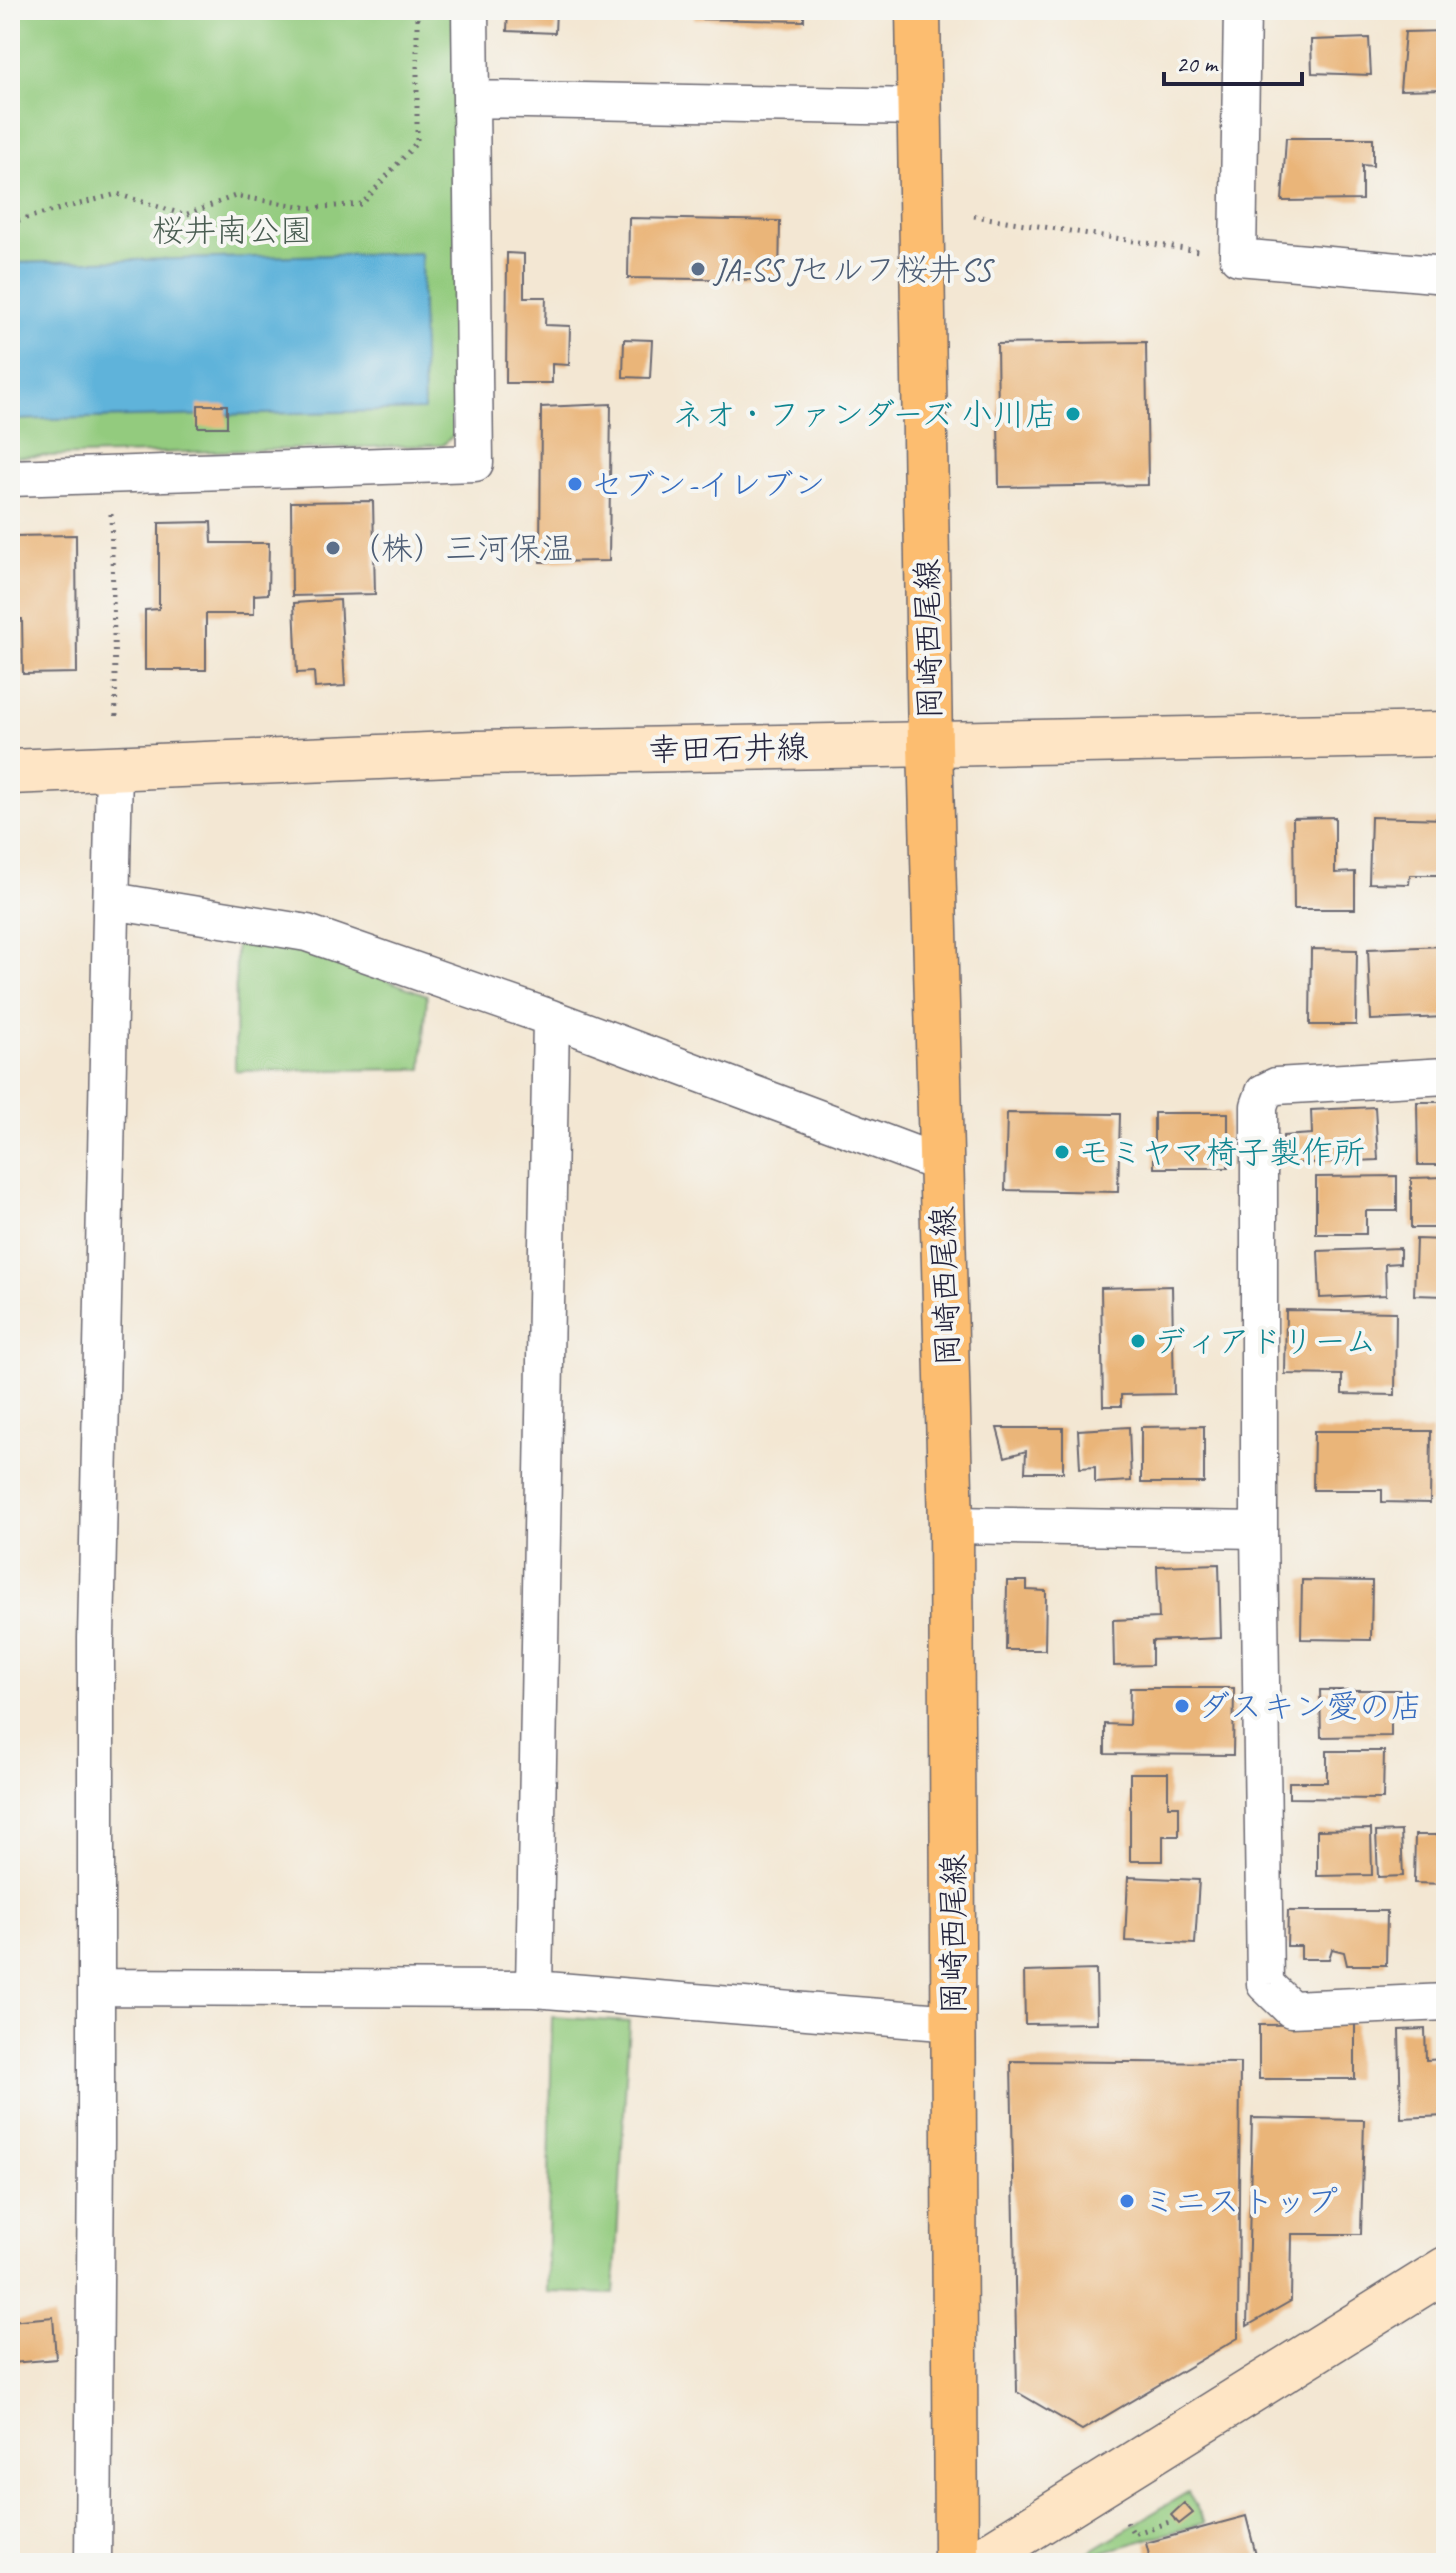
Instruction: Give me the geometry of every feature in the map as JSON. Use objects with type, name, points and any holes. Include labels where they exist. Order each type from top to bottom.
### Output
[{"type":"main road","name":"岡崎西尾線","points":[[918,10],[930,744],[951,1525],[956,2563]]},
{"type":"main road","name":"幸田石井線","points":[[10,772],[476,753],[1446,734]]},
{"type":"main road","points":[[975,2563],[1446,2269]]},
{"type":"street","points":[[10,478],[475,463],[470,10]]},
{"type":"street","points":[[1242,10],[1238,257],[1446,275]]},
{"type":"street","points":[[471,99],[920,107]]},
{"type":"street","points":[[93,2563],[96,1638],[114,769]]},
{"type":"street","points":[[112,901],[307,933],[551,1018],[941,1164]]},
{"type":"street","points":[[534,1989],[551,1018]]},
{"type":"street","points":[[1446,1076],[1276,1086],[1264,1092],[1259,1106],[1259,1530],[1265,1984],[1291,2009],[1446,2002]]},
{"type":"street","points":[[951,1525],[1259,1530]]},
{"type":"street","points":[[96,1987],[534,1989],[954,2023]]},
{"type":"path","points":[[10,220],[117,194],[185,215],[235,196],[311,208],[362,204],[417,142],[417,10]]},
{"type":"path","points":[[974,216],[1238,257]]},
{"type":"path","points":[[110,473],[116,717]]},
{"type":"path","points":[[1125,2519],[1134,2534],[1175,2520]]},
{"type":"green space","name":"桜井南公園","points":[[10,10],[453,10],[460,429],[443,445],[10,457]]},
{"type":"green space","points":[[236,940],[308,951],[427,995],[422,1069],[235,1071]]},
{"type":"green space","points":[[552,2017],[629,2022],[614,2294],[547,2292]]},
{"type":"green space","points":[[1188,2492],[1205,2523],[1077,2559]]},
{"type":"water","points":[[421,253],[424,410],[10,420],[10,263]]},
{"type":"building","points":[[508,10],[556,10],[555,33],[507,31]]},
{"type":"building","points":[[694,10],[804,10],[804,21],[694,19]]},
{"type":"building","points":[[1446,31],[1446,89],[1400,90],[1405,32]]},
{"type":"building","points":[[1369,38],[1371,75],[1312,73],[1311,40]]},
{"type":"building","points":[[1286,138],[1373,138],[1373,166],[1362,165],[1362,200],[1282,201]]},
{"type":"building","points":[[629,218],[780,221],[779,280],[628,278]]},
{"type":"building","points":[[507,253],[524,254],[524,297],[546,297],[545,325],[570,326],[569,365],[552,364],[552,383],[506,383]]},
{"type":"building","points":[[624,339],[652,340],[650,378],[623,377]]},
{"type":"building","name":"ネオ・ファンダーズ 小川店","points":[[1146,342],[1148,485],[999,487],[997,344]]},
{"type":"building","name":"セブン-イレブン","points":[[611,404],[609,561],[540,562],[541,407]]},
{"type":"building","points":[[198,405],[227,405],[227,427],[198,427]]},
{"type":"building","name":"（株）三河保温","points":[[373,501],[375,594],[292,596],[291,502]]},
{"type":"building","points":[[211,522],[212,543],[269,543],[268,594],[254,595],[254,614],[206,614],[206,670],[145,670],[145,610],[159,609],[159,523]]},
{"type":"building","points":[[76,535],[77,673],[23,674],[22,619],[10,619],[10,536]]},
{"type":"building","points":[[340,600],[345,686],[315,688],[314,672],[297,673],[294,603]]},
{"type":"building","points":[[1335,817],[1335,873],[1355,872],[1355,909],[1294,909],[1293,818]]},
{"type":"building","points":[[1371,817],[1446,819],[1446,886],[1442,886],[1439,875],[1410,875],[1409,884],[1369,883]]},
{"type":"building","points":[[1446,946],[1446,1017],[1371,1020],[1368,949]]},
{"type":"building","points":[[1311,949],[1357,950],[1356,1025],[1310,1025]]},
{"type":"building","points":[[1417,1102],[1446,1102],[1446,1165],[1418,1165]]},
{"type":"building","points":[[1375,1107],[1378,1160],[1284,1164],[1283,1136],[1312,1134],[1311,1110]]},
{"type":"building","name":"モミヤマ椅子製作所","points":[[1007,1113],[1120,1114],[1118,1192],[1005,1190]]},
{"type":"building","points":[[1154,1113],[1228,1113],[1228,1168],[1154,1168]]},
{"type":"building","points":[[1397,1176],[1397,1211],[1366,1211],[1366,1234],[1316,1234],[1316,1177]]},
{"type":"building","points":[[1446,1177],[1446,1228],[1411,1228],[1411,1178]]},
{"type":"building","points":[[1416,1239],[1446,1240],[1446,1296],[1414,1295]]},
{"type":"building","points":[[1400,1248],[1400,1263],[1385,1264],[1386,1295],[1320,1298],[1318,1251]]},
{"type":"building","name":"ディアドリーム","points":[[1172,1286],[1174,1394],[1121,1395],[1121,1406],[1103,1406],[1101,1288]]},
{"type":"building","points":[[1286,1310],[1396,1312],[1395,1395],[1342,1394],[1342,1375],[1285,1374]]},
{"type":"building","points":[[1204,1426],[1204,1483],[1141,1483],[1141,1427]]},
{"type":"building","points":[[1129,1427],[1131,1481],[1095,1483],[1095,1467],[1080,1468],[1078,1430]]},
{"type":"building","points":[[997,1428],[1063,1428],[1063,1472],[1025,1472],[1026,1451],[1005,1457]]},
{"type":"building","points":[[1314,1431],[1431,1431],[1430,1503],[1382,1502],[1382,1490],[1313,1490]]},
{"type":"building","points":[[1219,1564],[1221,1638],[1152,1641],[1152,1665],[1114,1666],[1113,1620],[1159,1618],[1157,1566]]},
{"type":"building","points":[[1302,1580],[1372,1581],[1371,1640],[1301,1639]]},
{"type":"building","points":[[1007,1581],[1027,1581],[1027,1590],[1046,1591],[1045,1650],[1006,1650]]},
{"type":"building","name":"ダスキン愛の店","points":[[1130,1688],[1234,1688],[1233,1755],[1105,1754],[1105,1724],[1129,1725]]},
{"type":"building","points":[[1320,1690],[1402,1690],[1402,1713],[1391,1713],[1391,1736],[1321,1737]]},
{"type":"building","points":[[1327,1751],[1384,1751],[1383,1799],[1289,1798],[1289,1782],[1327,1782]]},
{"type":"building","points":[[1130,1773],[1168,1773],[1168,1806],[1179,1806],[1179,1836],[1163,1836],[1163,1861],[1130,1861]]},
{"type":"building","points":[[1371,1829],[1372,1875],[1317,1876],[1317,1830]]},
{"type":"building","points":[[1401,1831],[1403,1876],[1378,1877],[1376,1832]]},
{"type":"building","points":[[1415,1835],[1446,1835],[1446,1884],[1414,1883]]},
{"type":"building","points":[[1128,1877],[1199,1880],[1195,1944],[1125,1941]]},
{"type":"building","points":[[1288,1911],[1387,1911],[1386,1965],[1347,1965],[1344,1952],[1332,1949],[1329,1959],[1301,1959],[1301,1946],[1287,1946]]},
{"type":"building","points":[[1096,1970],[1097,2023],[1025,2024],[1024,1972]]},
{"type":"building","points":[[1355,2024],[1355,2079],[1259,2079],[1259,2025]]},
{"type":"building","points":[[1425,2029],[1426,2060],[1446,2059],[1446,2116],[1401,2118],[1399,2030]]},
{"type":"building","name":"ミニストップ","points":[[1011,2061],[1240,2063],[1238,2338],[1082,2430],[1017,2392]]},
{"type":"building","points":[[1252,2118],[1364,2120],[1361,2234],[1292,2234],[1291,2301],[1247,2326]]},
{"type":"building","points":[[53,2317],[56,2359],[12,2363],[10,2321]]},
{"type":"building","points":[[1184,2503],[1193,2513],[1179,2524],[1171,2515]]},
{"type":"building","points":[[1246,2516],[1258,2563],[1151,2563],[1146,2543]]},
{"type":"place","name":"JA-SS Jセルフ桜井SS","points":[[698,269]]},
{"type":"place","name":"ネオ・ファンダーズ 小川店","points":[[1073,414]]},
{"type":"place","name":"セブン-イレブン","points":[[575,484]]},
{"type":"place","name":"（株）三河保温","points":[[333,548]]},
{"type":"place","name":"モミヤマ椅子製作所","points":[[1062,1152]]},
{"type":"place","name":"ディアドリーム","points":[[1138,1341]]},
{"type":"place","name":"ダスキン愛の店","points":[[1182,1706]]},
{"type":"place","name":"ミニストップ","points":[[1127,2201]]}]
